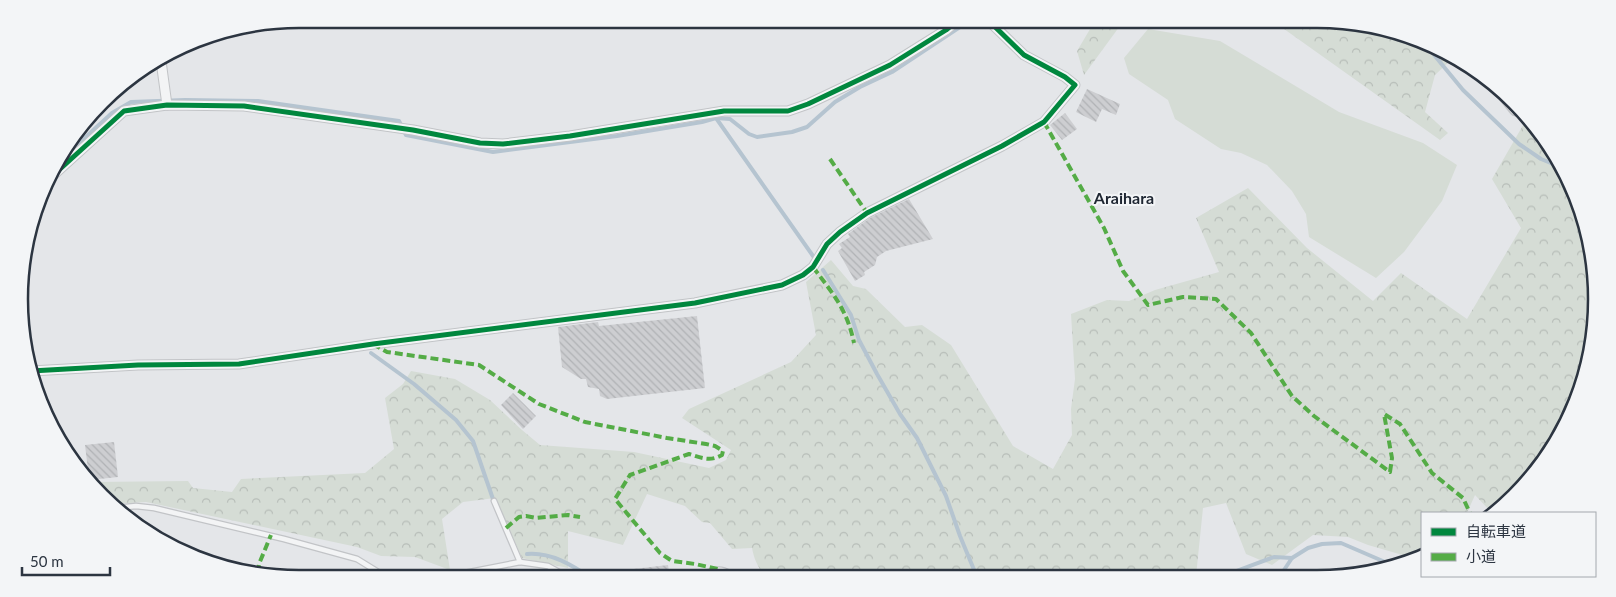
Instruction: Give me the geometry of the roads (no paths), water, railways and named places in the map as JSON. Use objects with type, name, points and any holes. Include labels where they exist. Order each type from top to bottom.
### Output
[{"type":"street","points":[[60,170],[124,111],[167,105],[244,106],[413,130],[480,143],[503,144],[570,136],[724,111],[788,111],[808,104],[890,65],[948,28]]},
{"type":"street","points":[[37,371],[138,365],[240,364],[373,344],[695,303],[782,284],[803,275],[813,267],[827,244],[840,232],[867,213],[1002,146],[1044,122],[1075,86],[1065,77],[1024,55],[996,28]]},
{"type":"street","points":[[162,65],[167,105]]},
{"type":"lane","points":[[494,501],[520,562]]},
{"type":"lane","points":[[126,507],[154,508],[284,538],[357,559],[375,570]]},
{"type":"lane","points":[[479,570],[520,562],[548,566],[555,570]]},
{"type":"waterway","points":[[72,149],[112,113],[131,102],[185,100],[258,101],[399,121],[406,135],[493,152],[617,136],[716,118],[730,119],[749,134],[757,137],[792,132],[807,127],[835,102],[860,87],[892,72],[958,28]]},
{"type":"waterway","points":[[1433,53],[1463,90],[1519,144],[1541,159],[1552,164]]},
{"type":"waterway","points":[[716,118],[813,256]]},
{"type":"waterway","points":[[823,270],[851,315],[859,340],[877,374],[900,414],[917,438],[946,496],[974,570]]},
{"type":"waterway","points":[[371,353],[414,384],[456,420],[473,441],[494,502]]},
{"type":"waterway","points":[[1284,570],[1292,558],[1308,548],[1322,544],[1341,543],[1383,561]]},
{"type":"waterway","points":[[527,554],[553,557],[578,570]]},
{"type":"waterway","points":[[1239,570],[1274,557],[1292,558]]},
{"type":"district","name":"Araihara","points":[[1124,198]]}]
